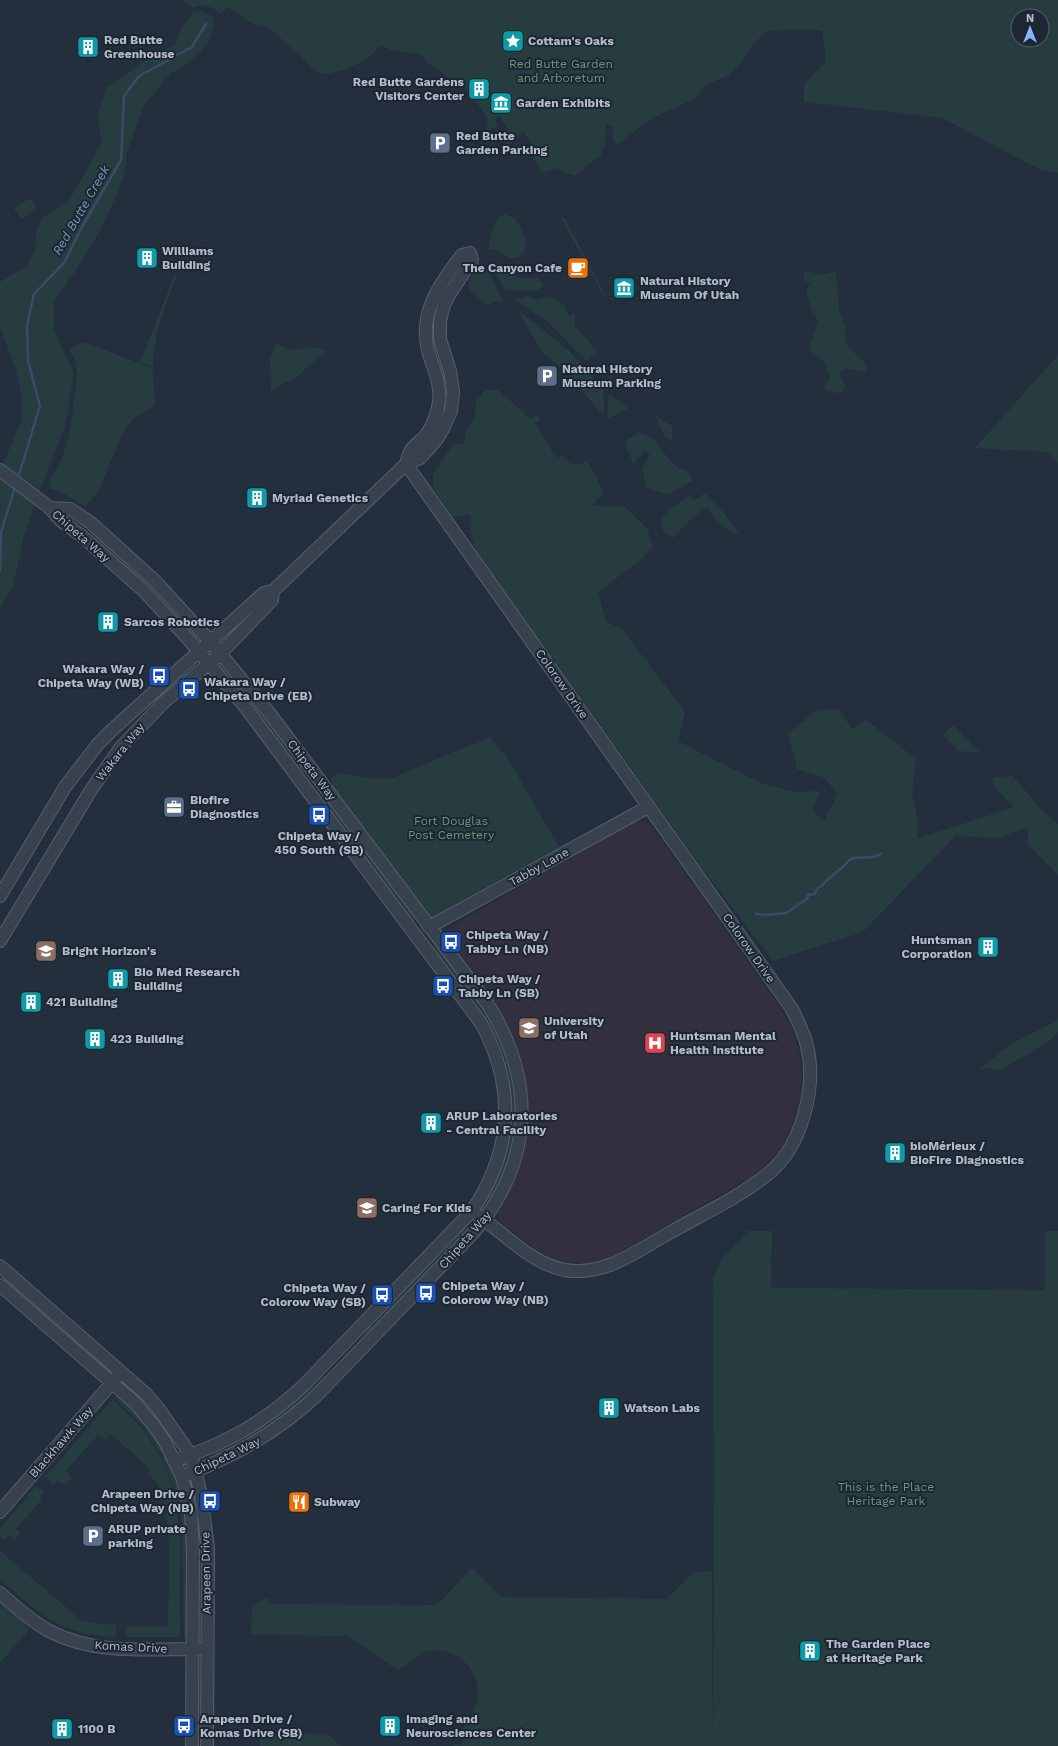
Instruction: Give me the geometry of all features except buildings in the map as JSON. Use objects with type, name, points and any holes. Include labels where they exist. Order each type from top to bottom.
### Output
[{"type":"street","name":"Wakara Way","points":[[0,896],[65,787],[89,756],[113,729],[264,593],[273,591],[406,464],[420,458],[430,448],[443,429],[451,411],[452,402],[452,380],[440,339],[440,321],[444,305],[472,260],[470,254],[462,255],[434,295],[430,307],[426,324],[427,342],[438,382],[439,400],[432,426],[411,450],[406,464]]},
{"type":"street","name":"Colorow Drive","points":[[406,464],[792,1009],[801,1028],[807,1046],[810,1064],[810,1088],[802,1123],[780,1161],[770,1172],[757,1182],[620,1261],[592,1271],[566,1270],[552,1266],[530,1254],[472,1211]]},
{"type":"street","points":[[2,472],[50,508]]},
{"type":"street","name":"Chipeta Way","points":[[50,508],[70,509],[92,523],[155,582],[210,641],[270,714],[496,1016],[509,1043],[518,1072],[522,1116],[518,1146],[504,1188],[485,1220],[317,1395],[292,1418],[256,1443],[182,1477]]},
{"type":"street","name":"Chipeta Way","points":[[50,508],[61,521],[82,536],[144,591],[199,652],[246,708],[481,1023],[489,1036],[495,1051],[503,1082],[505,1097],[505,1128],[494,1171],[484,1192],[472,1211],[290,1398],[271,1414],[244,1432],[174,1461]]},
{"type":"street","name":"Wakara Way","points":[[0,941],[91,790],[121,747],[164,702],[220,654],[272,600],[273,591]]},
{"type":"street","name":"Tabby Lane","points":[[429,927],[648,806]]},
{"type":"street","name":"Arapeen Drive","points":[[0,1266],[146,1394],[158,1408],[191,1455],[201,1495],[208,1548],[207,1746]]},
{"type":"street","name":"Arapeen Drive","points":[[0,1285],[135,1403],[155,1427],[182,1477],[191,1513],[193,1543],[192,1746]]},
{"type":"street","name":"Blackhawk Way","points":[[0,1512],[121,1372]]},
{"type":"street","name":"Komas Drive","points":[[0,1592],[39,1625],[75,1642],[111,1648],[207,1649]]},
{"type":"shaded area","name":"Huntsman Mental Health Institute","points":[[636,821],[644,821],[652,827],[783,1012],[791,1027],[799,1051],[802,1077],[799,1105],[793,1122],[779,1151],[760,1171],[751,1177],[617,1254],[599,1261],[588,1263],[559,1261],[540,1252],[504,1225],[498,1217],[497,1213],[524,1084],[522,1071],[516,1047],[496,1007],[447,940],[447,934],[451,927]]},
{"type":"green space","name":"Red Butte Garden and Arboretum","points":[[183,0],[1058,0],[1058,173],[1041,170],[942,118],[804,102],[804,84],[826,61],[822,31],[802,29],[766,31],[752,46],[743,61],[729,75],[703,87],[703,91],[693,99],[653,118],[616,145],[612,137],[614,126],[606,125],[605,144],[601,155],[574,176],[557,168],[542,173],[527,149],[532,146],[524,132],[520,133],[521,135],[514,139],[515,141],[507,145],[500,133],[507,129],[500,116],[495,120],[498,126],[486,132],[488,121],[474,98],[476,97],[466,87],[457,83],[428,63],[420,54],[390,50],[381,46],[363,61],[344,70],[323,74],[312,68],[270,28],[252,24],[228,7],[220,13],[204,5],[193,8]]},
{"type":"green space","points":[[194,12],[204,12],[213,17],[214,26],[208,43],[196,57],[170,74],[144,106],[127,152],[125,170],[118,193],[98,234],[73,275],[54,300],[54,329],[74,374],[65,426],[36,500],[23,539],[13,586],[0,608],[0,469],[21,420],[22,399],[16,370],[0,327],[0,282],[28,265],[35,249],[36,234],[42,218],[52,213],[71,197],[101,144],[98,115],[106,88],[138,65],[175,44],[183,26]]},
{"type":"green space","points":[[30,198],[37,208],[21,219],[14,209]]},
{"type":"green space","points":[[505,214],[514,218],[520,226],[524,236],[526,247],[520,256],[516,258],[509,257],[493,249],[489,249],[495,223],[497,219]]},
{"type":"green space","points":[[564,217],[606,296],[605,298],[561,218]]},
{"type":"green space","points":[[494,263],[499,264],[520,278],[538,278],[544,286],[536,291],[506,290],[496,275]]},
{"type":"green space","points":[[485,265],[503,301],[493,302],[488,306],[469,289],[468,285],[472,275]]},
{"type":"green space","points":[[805,271],[820,275],[836,271],[839,310],[845,325],[845,338],[848,347],[866,364],[866,372],[845,369],[839,373],[845,387],[841,394],[824,389],[830,377],[825,363],[809,350],[818,321],[811,308],[806,291],[810,284],[803,279]]},
{"type":"green space","points":[[175,274],[177,275],[164,310],[155,345],[153,373],[155,403],[125,428],[98,492],[85,507],[64,494],[50,489],[49,481],[62,458],[70,430],[77,373],[76,364],[69,348],[84,342],[151,368],[151,366],[140,362]]},
{"type":"green space","points":[[446,287],[434,332],[435,344],[447,386],[445,413],[438,431],[415,455],[437,420],[429,345],[430,316]]},
{"type":"green space","points":[[527,296],[536,300],[549,296],[565,306],[568,316],[575,314],[575,325],[597,352],[587,361],[547,321],[515,300]]},
{"type":"green space","points":[[517,309],[568,350],[603,388],[604,411],[601,413],[573,380],[567,386],[562,381],[570,375],[542,352]]},
{"type":"green space","points":[[276,343],[288,349],[320,348],[327,351],[296,377],[271,391],[270,358]]},
{"type":"green space","points":[[1058,355],[1058,463],[1047,452],[975,448]]},
{"type":"green space","points":[[484,390],[498,390],[531,419],[536,414],[539,416],[540,420],[535,423],[556,458],[562,456],[570,463],[574,464],[580,464],[588,461],[604,492],[592,506],[624,506],[647,528],[653,547],[639,561],[598,592],[606,622],[622,629],[685,712],[678,741],[763,784],[796,792],[820,791],[812,810],[824,821],[837,794],[825,778],[797,769],[788,734],[815,711],[838,708],[852,729],[866,720],[916,759],[912,794],[918,822],[917,839],[1014,807],[994,787],[993,778],[1013,776],[1042,810],[1058,824],[1058,875],[1028,845],[1027,827],[1000,838],[955,836],[863,932],[773,961],[696,860],[476,552],[470,531],[471,516],[466,515],[453,517],[433,488],[433,475],[453,444],[464,444],[465,433],[474,420],[477,400]]},
{"type":"green space","points":[[609,394],[629,408],[607,419]]},
{"type":"green space","points":[[656,416],[672,426],[672,441],[664,436]]},
{"type":"green space","points":[[637,433],[653,438],[670,461],[679,469],[685,469],[693,480],[668,495],[646,488],[642,469],[650,454],[645,451],[633,464],[625,442]]},
{"type":"green space","points":[[705,493],[722,511],[741,536],[720,525],[707,507],[689,521],[673,538],[663,531],[661,520],[669,510],[688,496],[694,500]]},
{"type":"green space","points":[[97,536],[147,582],[146,585],[93,538]]},
{"type":"green space","points":[[233,678],[306,771],[305,772],[301,773],[230,681]]},
{"type":"green space","points":[[953,725],[980,753],[959,751],[943,735]]},
{"type":"green space","name":"Fort Douglas Post Cemetery","points":[[490,737],[507,757],[559,847],[432,917],[337,795],[331,782],[336,774],[340,773],[367,778],[392,778]]},
{"type":"green space","points":[[324,795],[416,917],[414,921],[411,920],[320,800],[321,796]]},
{"type":"green space","points":[[435,946],[438,947],[465,982],[490,1018],[506,1056],[511,1075],[515,1115],[514,1135],[504,1174],[490,1202],[486,1201],[486,1198],[504,1156],[508,1135],[510,1091],[506,1069],[500,1048],[490,1027],[434,951],[433,949]]},
{"type":"green space","points":[[1058,1020],[1058,1032],[1046,1043],[1001,1070],[979,1068],[1018,1040]]},
{"type":"green space","points":[[466,1227],[469,1230],[365,1337],[361,1334]]},
{"type":"green space","name":"This is the Place Heritage Park","points":[[748,1231],[772,1231],[771,1288],[1045,1290],[1045,1231],[1058,1231],[1058,1746],[453,1746],[455,1744],[461,1745],[464,1741],[460,1734],[475,1708],[478,1693],[477,1683],[473,1673],[467,1664],[459,1657],[439,1650],[428,1651],[397,1670],[346,1636],[254,1635],[251,1633],[252,1610],[257,1602],[262,1599],[269,1598],[269,1604],[437,1605],[472,1568],[502,1597],[667,1599],[693,1572],[712,1571],[712,1744],[714,1610],[713,1277],[722,1259]]},
{"type":"green space","points":[[320,1376],[323,1377],[324,1380],[293,1411],[261,1434],[215,1457],[215,1452],[245,1437],[284,1409]]},
{"type":"green space","points":[[116,1396],[129,1404],[144,1421],[157,1439],[163,1453],[161,1454],[143,1427],[115,1398]]},
{"type":"green space","points":[[113,1399],[143,1429],[164,1463],[176,1498],[180,1539],[179,1637],[126,1637],[126,1626],[168,1626],[169,1555],[167,1517],[164,1501],[159,1487],[147,1473],[150,1469],[111,1434],[105,1440],[98,1435],[65,1471],[72,1478],[65,1485],[57,1481],[54,1485],[45,1477]]},
{"type":"green space","points":[[166,1456],[176,1479],[184,1510],[186,1532],[187,1630],[184,1637],[182,1523],[176,1493],[162,1457]]},
{"type":"green space","points":[[36,1486],[44,1492],[40,1497],[42,1499],[16,1529],[20,1533],[14,1540],[9,1536],[5,1541],[0,1536],[0,1529]]},
{"type":"green space","points":[[195,1494],[203,1531],[203,1633],[201,1635],[197,1632],[192,1495]]},
{"type":"green space","points":[[0,1551],[81,1620],[98,1624],[116,1625],[116,1637],[97,1636],[80,1632],[65,1627],[39,1612],[0,1579]]},
{"type":"green space","points":[[0,1603],[30,1629],[0,1663]]},
{"type":"green space","points":[[200,1664],[202,1736],[199,1739],[197,1737],[198,1665]]},
{"type":"green space","points":[[260,1734],[327,1734],[341,1746],[260,1746]]},
{"type":"waterway","name":"Red Butte Creek","points":[[18,478],[40,406],[28,361],[27,325],[34,294],[64,263],[83,225],[121,160],[124,96],[139,76],[192,47],[206,24]]},
{"type":"waterway","name":"Red Butte Creek","points":[[0,571],[1,533],[15,487]]},
{"type":"waterway","points":[[756,914],[768,915],[786,913],[807,899],[808,895],[815,894],[818,888],[849,860],[854,858],[873,857],[881,854]]},
{"type":"place","name":"Cottam's Oaks","points":[[513,41]]},
{"type":"place","name":"Red Butte Greenhouse","points":[[88,47]]},
{"type":"place","name":"Red Butte Gardens Visitors Center","points":[[479,89]]},
{"type":"place","name":"Garden Exhibits","points":[[501,103]]},
{"type":"place","name":"Red Butte Garden Parking","points":[[440,143]]},
{"type":"place","name":"Williams Building","points":[[147,258]]},
{"type":"place","name":"The Canyon Cafe","points":[[578,268]]},
{"type":"place","name":"Natural History Museum Of Utah","points":[[624,288]]},
{"type":"place","name":"Natural History Museum Parking","points":[[547,376]]},
{"type":"place","name":"Myriad Genetics","points":[[257,498]]},
{"type":"place","name":"Sarcos Robotics","points":[[108,622]]},
{"type":"place","name":"Wakara Way / Chipeta Way (WB)","points":[[159,676]]},
{"type":"place","name":"Wakara Way / Chipeta Drive (EB)","points":[[189,689]]},
{"type":"place","name":"Biofire Diagnostics","points":[[174,807]]},
{"type":"place","name":"Chipeta Way / 450 South (SB)","points":[[319,815]]},
{"type":"place","name":"Chipeta Way / Tabby Ln (NB)","points":[[451,942]]},
{"type":"place","name":"Huntsman Corporation","points":[[988,947]]},
{"type":"place","name":"Bright Horizon's","points":[[46,951]]},
{"type":"place","name":"Bio Med Research Building","points":[[118,979]]},
{"type":"place","name":"Chipeta Way / Tabby Ln (SB)","points":[[443,986]]},
{"type":"place","name":"421 Building","points":[[31,1002]]},
{"type":"place","name":"University of Utah","points":[[529,1028]]},
{"type":"place","name":"423 Building","points":[[95,1039]]},
{"type":"place","name":"Huntsman Mental Health Institute","points":[[655,1043]]},
{"type":"place","name":"ARUP Laboratories - Central Facility","points":[[431,1123]]},
{"type":"place","name":"bioMérieux / BioFire Diagnostics","points":[[895,1153]]},
{"type":"place","name":"Caring For Kids","points":[[367,1208]]},
{"type":"place","name":"Chipeta Way / Colorow Way (NB)","points":[[426,1293]]},
{"type":"place","name":"Chipeta Way / Colorow Way (SB)","points":[[382,1295]]},
{"type":"place","name":"Watson Labs","points":[[609,1408]]},
{"type":"place","name":"Arapeen Drive / Chipeta Way (NB)","points":[[210,1501]]},
{"type":"place","name":"Subway","points":[[299,1502]]},
{"type":"place","name":"ARUP private parking","points":[[93,1536]]},
{"type":"place","name":"The Garden Place at Heritage Park","points":[[810,1651]]},
{"type":"place","name":"Arapeen Drive / Komas Drive (SB)","points":[[184,1726]]},
{"type":"place","name":"Imaging and Neurosciences Center","points":[[390,1726]]},
{"type":"place","name":"1100 B","points":[[62,1729]]}]
